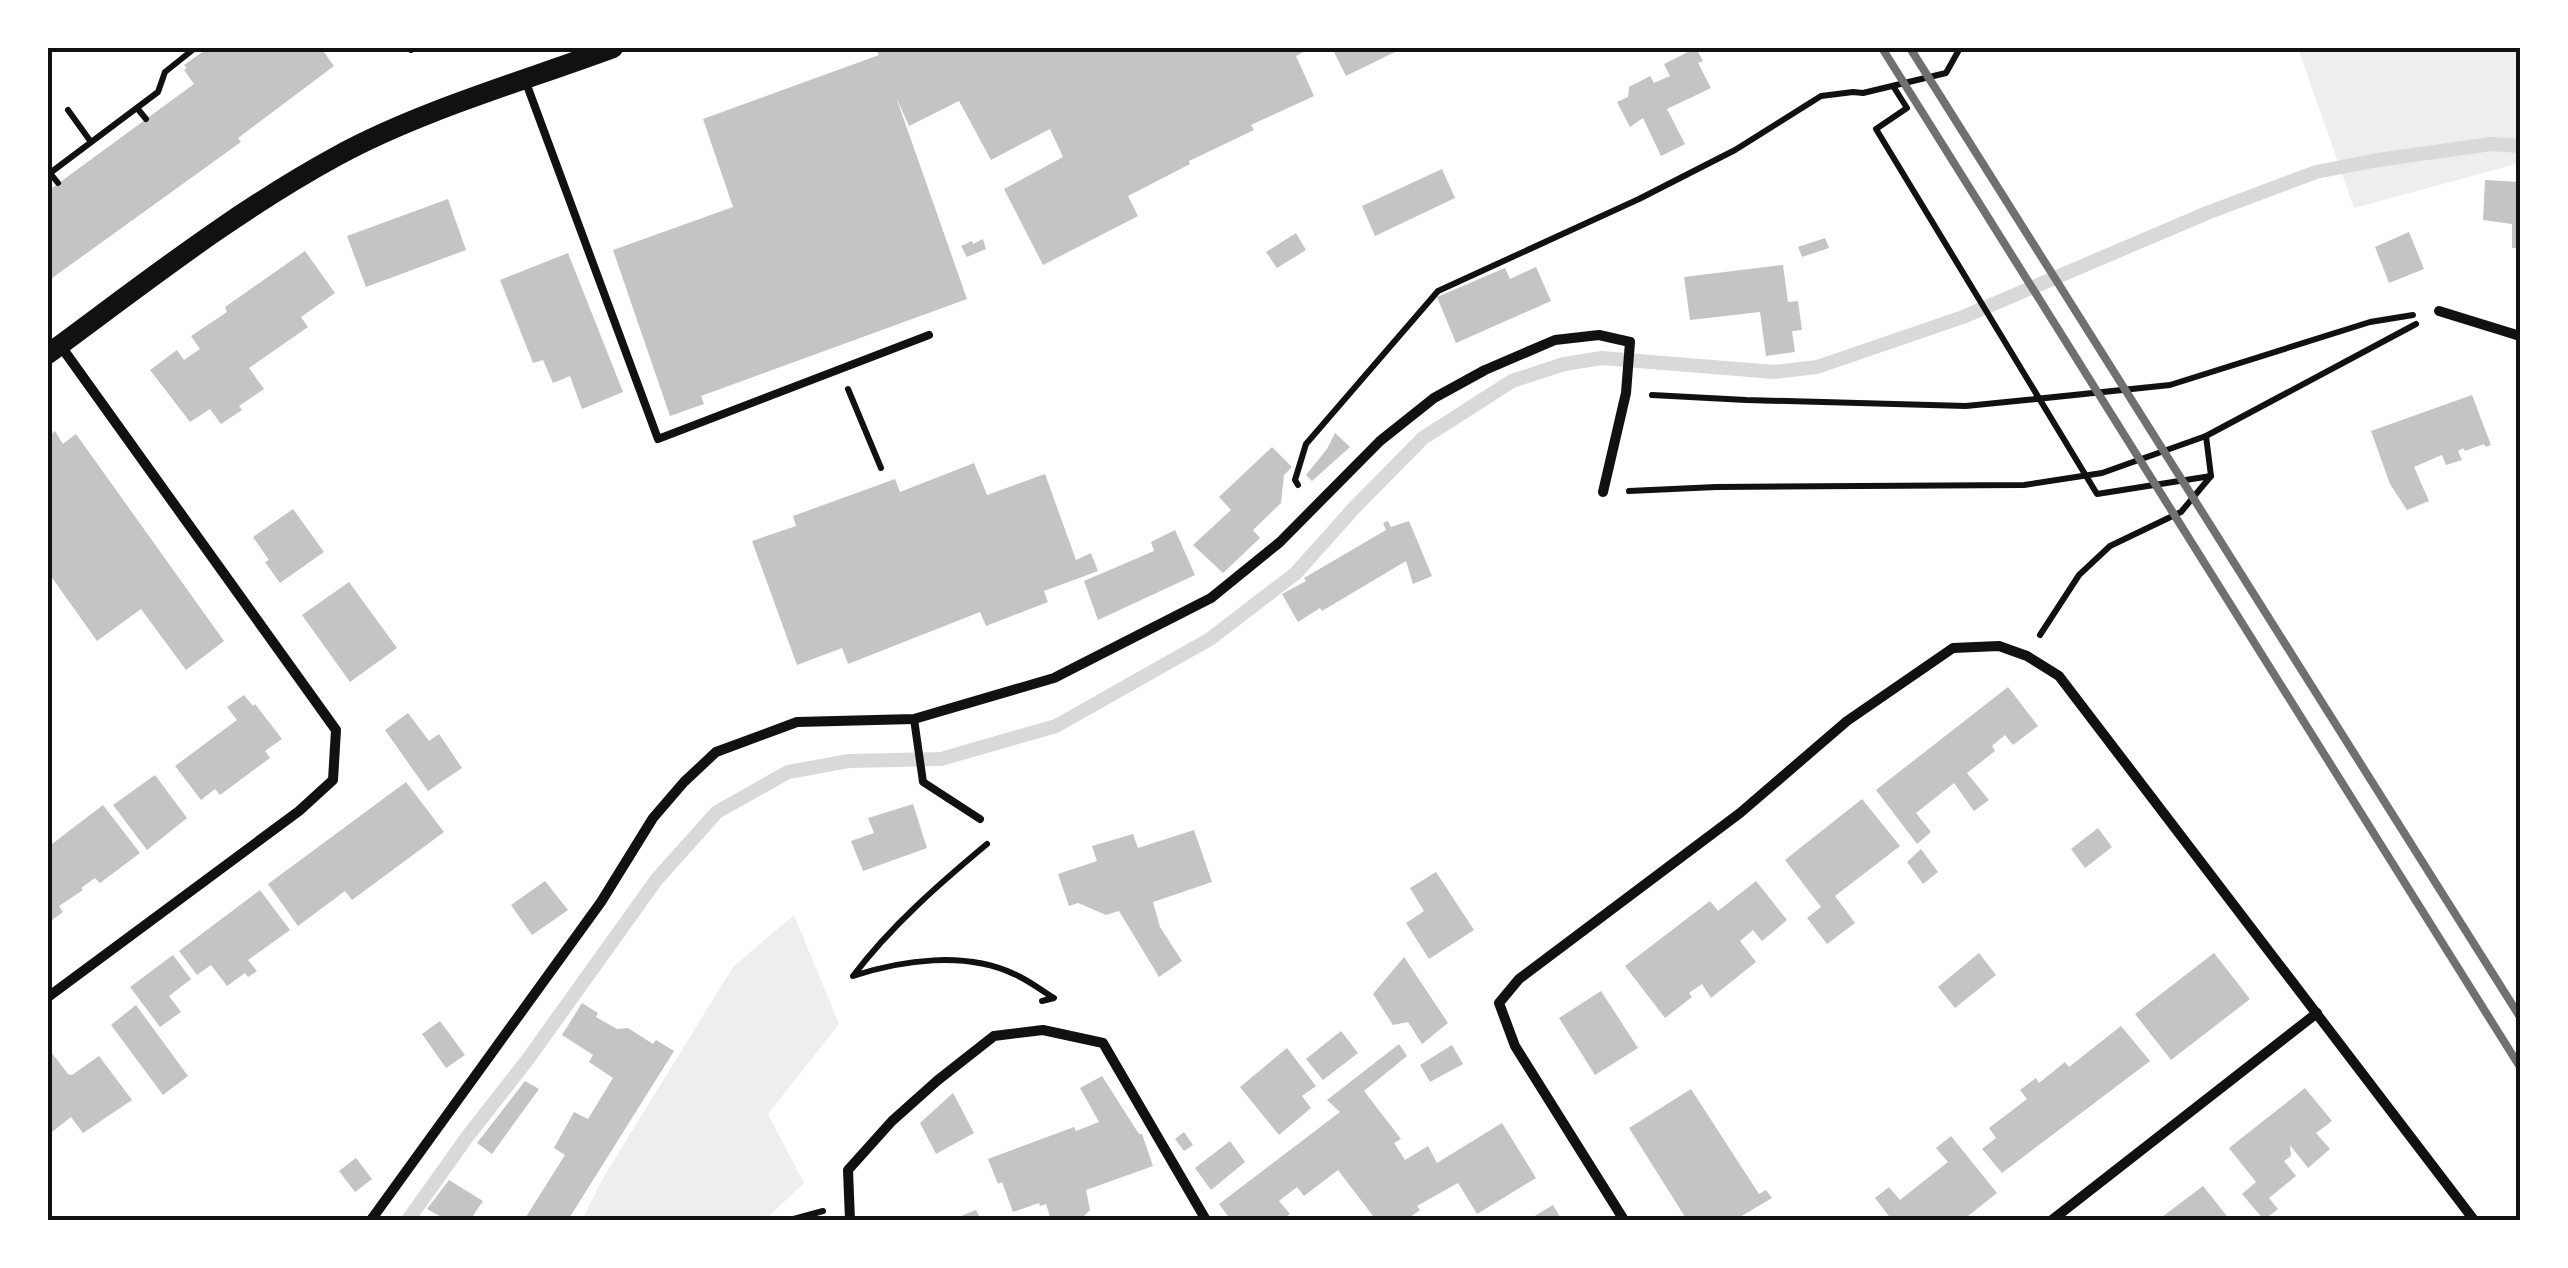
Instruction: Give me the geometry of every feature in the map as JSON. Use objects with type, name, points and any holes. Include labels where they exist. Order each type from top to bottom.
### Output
[{"type":"main road","points":[[54,349],[205,238],[338,156],[585,52],[613,48]]},
{"type":"street","points":[[2438,311],[2520,336]]},
{"type":"street","points":[[371,1220],[601,902],[653,818],[716,752],[797,722],[914,724],[1054,678],[1212,598],[1310,514],[1380,441],[1434,398],[1555,340],[1599,334],[1630,342],[1626,392],[1602,492]]},
{"type":"street","points":[[48,997],[283,822],[333,780],[336,730],[54,349]]},
{"type":"street","points":[[1624,1220],[1514,1046],[1500,1003],[1520,979],[1740,813],[1847,721],[1953,648],[1999,646],[2027,656],[2059,676],[2474,1220]]},
{"type":"street","points":[[2052,1220],[2317,1013]]},
{"type":"street","points":[[850,1220],[848,1170],[892,1121],[994,1036],[1043,1030],[1103,1044],[1206,1220]]},
{"type":"lane","points":[[525,80],[658,439],[929,335]]},
{"type":"lane","points":[[914,724],[923,782],[980,819]]},
{"type":"path","points":[[58,183],[50,173],[158,92],[165,72],[195,48]]},
{"type":"path","points":[[1310,514],[1295,480],[1306,444],[1438,291],[1640,199],[1720,158],[1821,96],[1864,94],[1946,73],[1960,48]]},
{"type":"path","points":[[1893,86],[1907,108],[1876,129],[2097,494],[2211,476]]},
{"type":"path","points":[[137,108],[146,120]]},
{"type":"path","points":[[68,110],[91,142]]},
{"type":"path","points":[[1626,392],[1746,400],[1981,405],[2170,385],[2370,322],[2438,311]]},
{"type":"path","points":[[1602,492],[1716,487],[2024,485],[2102,474],[2206,436],[2438,311]]},
{"type":"path","points":[[840,370],[882,468]]},
{"type":"path","points":[[2027,656],[2079,574],[2110,546],[2180,512],[2211,476],[2206,436]]},
{"type":"path","points":[[980,819],[997,836],[875,946],[853,976],[934,958],[1010,972],[1054,998],[1036,1002]]},
{"type":"shaded area","points":[[2298,48],[2520,48],[2520,163],[2354,208]]},
{"type":"shaded area","points":[[794,915],[839,1024],[768,1114],[804,1183],[765,1220],[582,1220],[603,1178],[733,967]]},
{"type":"building","points":[[208,48],[321,48],[334,66],[238,138],[241,142],[48,281],[48,191],[194,84],[184,65]]},
{"type":"building","points":[[875,48],[1311,48],[1296,56],[1314,96],[1251,125],[1254,130],[1128,196],[1138,216],[1043,265],[1004,189],[1063,157],[1050,129],[991,160],[959,101],[909,126],[896,97],[967,299],[701,396],[704,404],[670,416],[613,250],[733,207],[703,119],[879,55]]},
{"type":"building","points":[[1332,48],[1403,48],[1346,76]]},
{"type":"building","points":[[1696,48],[1703,61],[1698,63],[1711,88],[1667,109],[1685,144],[1661,156],[1643,118],[1630,127],[1617,102],[1628,97],[1629,87],[1650,76],[1654,83],[1670,76],[1664,64]]},
{"type":"building","points":[[1442,169],[1455,198],[1375,236],[1362,206]]},
{"type":"building","points":[[2485,180],[2520,182],[2520,248],[2512,248],[2512,224],[2483,220]]},
{"type":"building","points":[[448,199],[466,250],[366,287],[347,236]]},
{"type":"building","points":[[2409,232],[2424,269],[2389,283],[2375,247]]},
{"type":"building","points":[[1296,233],[1306,250],[1277,268],[1266,252]]},
{"type":"building","points":[[1825,238],[1829,248],[1802,257],[1798,247]]},
{"type":"building","points":[[983,239],[986,249],[967,257],[961,246]]},
{"type":"building","points":[[305,251],[335,293],[301,317],[308,327],[249,368],[264,389],[239,406],[242,410],[221,424],[210,409],[190,422],[150,370],[177,350],[184,360],[200,349],[191,336]]},
{"type":"building","points":[[568,253],[623,392],[582,409],[570,376],[553,383],[543,360],[533,363],[500,280]]},
{"type":"building","points":[[1783,265],[1788,302],[1798,301],[1802,330],[1792,331],[1795,352],[1766,356],[1760,312],[1690,320],[1684,277]]},
{"type":"building","points":[[1536,267],[1551,301],[1456,343],[1437,297],[1505,268],[1510,279]]},
{"type":"building","points":[[2472,395],[2491,445],[2465,451],[2463,448],[2458,451],[2462,460],[2446,465],[2442,455],[2414,467],[2429,501],[2407,510],[2390,484],[2371,431]]},
{"type":"building","points":[[55,431],[63,444],[76,434],[224,641],[186,670],[141,609],[97,641],[48,572],[48,437]]},
{"type":"building","points":[[1335,433],[1350,447],[1312,481],[1306,475]]},
{"type":"building","points":[[1272,447],[1292,467],[1284,475],[1281,503],[1253,530],[1260,538],[1223,573],[1193,545],[1231,510],[1219,497]]},
{"type":"building","points":[[974,463],[987,495],[1045,474],[1076,560],[1091,553],[1098,571],[1044,591],[1048,602],[986,626],[980,612],[848,664],[842,648],[797,665],[752,541],[796,526],[793,516],[895,479],[900,492]]},
{"type":"building","points":[[293,509],[324,552],[280,583],[253,537]]},
{"type":"building","points":[[1388,521],[1391,527],[1409,521],[1432,576],[1413,584],[1406,561],[1298,622],[1282,594],[1386,530],[1383,523]]},
{"type":"building","points":[[1175,530],[1195,575],[1098,620],[1084,581],[1154,551],[1151,542]]},
{"type":"building","points":[[349,582],[397,648],[350,682],[302,615]]},
{"type":"building","points":[[2008,687],[2038,726],[2013,745],[2005,735],[1992,746],[1995,751],[1967,773],[1989,800],[1974,811],[1954,783],[1916,813],[1931,832],[1917,844],[1876,790]]},
{"type":"building","points":[[244,695],[282,739],[265,751],[270,758],[220,795],[215,789],[201,800],[175,766],[237,720],[227,707]]},
{"type":"building","points":[[408,713],[429,741],[439,734],[462,768],[428,791],[385,730]]},
{"type":"building","points":[[155,775],[187,818],[147,850],[113,805]]},
{"type":"building","points":[[406,782],[444,832],[352,900],[345,891],[298,926],[268,884]]},
{"type":"building","points":[[1862,799],[1900,846],[1835,896],[1855,923],[1827,944],[1807,918],[1821,907],[1785,860]]},
{"type":"building","points":[[913,804],[927,848],[863,871],[851,841],[874,833],[868,818]]},
{"type":"building","points":[[103,805],[140,853],[100,883],[95,878],[81,888],[59,906],[63,912],[48,923],[48,847]]},
{"type":"building","points":[[2098,828],[2112,847],[2085,868],[2071,849]]},
{"type":"building","points":[[1194,830],[1212,882],[1153,902],[1160,927],[1182,961],[1159,977],[1119,911],[1106,915],[1078,903],[1069,906],[1058,874],[1097,861],[1092,846],[1133,834],[1138,848]]},
{"type":"building","points":[[1921,849],[1938,872],[1923,884],[1907,862]]},
{"type":"building","points":[[1436,872],[1474,930],[1429,959],[1406,923],[1424,911],[1410,888]]},
{"type":"building","points":[[545,881],[568,910],[532,935],[511,905]]},
{"type":"building","points":[[1756,881],[1787,920],[1762,941],[1753,930],[1740,941],[1756,962],[1711,998],[1702,984],[1665,1018],[1625,966],[1710,901],[1718,911]]},
{"type":"building","points":[[260,890],[290,930],[248,960],[257,971],[248,977],[245,973],[227,986],[211,965],[197,975],[179,951]]},
{"type":"building","points":[[1979,953],[1996,975],[1955,1008],[1938,987]]},
{"type":"building","points":[[2214,953],[2250,999],[2171,1060],[2135,1014]]},
{"type":"building","points":[[173,955],[191,979],[169,996],[181,1012],[160,1027],[130,987]]},
{"type":"building","points":[[1404,957],[1448,1023],[1422,1044],[1408,1022],[1393,1025],[1373,994]]},
{"type":"building","points":[[1601,991],[1638,1048],[1595,1075],[1559,1018]]},
{"type":"building","points":[[582,1003],[617,1029],[628,1028],[653,1044],[656,1040],[674,1051],[568,1220],[524,1220],[565,1155],[554,1148],[574,1112],[588,1119],[613,1078],[589,1062],[593,1055],[562,1035]]},
{"type":"building","points":[[136,1005],[188,1076],[163,1095],[111,1025]]},
{"type":"building","points":[[440,1021],[465,1055],[446,1068],[422,1034]]},
{"type":"building","points":[[2121,1026],[2150,1061],[2002,1173],[1982,1149],[1996,1138],[1989,1128],[2027,1099],[2020,1090],[2036,1078],[2039,1083],[2065,1062],[2069,1067]]},
{"type":"building","points":[[1341,1031],[1358,1053],[1323,1080],[1306,1059]]},
{"type":"building","points":[[1399,1044],[1407,1056],[1364,1091],[1401,1139],[1394,1143],[1405,1160],[1428,1146],[1437,1163],[1502,1123],[1536,1178],[1477,1214],[1458,1183],[1417,1206],[1420,1210],[1406,1220],[1376,1220],[1338,1170],[1304,1196],[1297,1187],[1279,1201],[1290,1214],[1282,1220],[1231,1220],[1219,1204],[1340,1112],[1327,1100]]},
{"type":"building","points":[[1452,1045],[1463,1064],[1430,1082],[1420,1065]]},
{"type":"building","points":[[48,1048],[72,1075],[99,1056],[132,1100],[83,1133],[71,1117],[48,1135]]},
{"type":"building","points":[[1287,1048],[1316,1086],[1302,1096],[1311,1108],[1279,1135],[1240,1087]]},
{"type":"building","points":[[1102,1076],[1142,1134],[1153,1166],[1086,1190],[1090,1210],[1072,1220],[1055,1220],[1046,1204],[1039,1203],[1013,1212],[988,1159],[1074,1127],[1076,1131],[1099,1122],[1080,1088]]},
{"type":"building","points":[[525,1081],[539,1089],[492,1154],[477,1143]]},
{"type":"building","points":[[2305,1088],[2332,1121],[2316,1133],[2330,1149],[2308,1168],[2290,1145],[2291,1156],[2284,1161],[2296,1176],[2269,1198],[2278,1209],[2264,1220],[2242,1194],[2256,1182],[2229,1148]]},
{"type":"building","points":[[1691,1089],[1759,1194],[1766,1190],[1772,1198],[1735,1220],[1687,1220],[1629,1128]]},
{"type":"building","points":[[953,1093],[974,1133],[936,1154],[920,1123]]},
{"type":"building","points":[[1184,1132],[1193,1145],[1184,1151],[1175,1139]]},
{"type":"building","points":[[1951,1136],[1997,1193],[1963,1220],[1892,1220],[1875,1198],[1889,1187],[1900,1200],[1948,1162],[1936,1148]]},
{"type":"building","points":[[1230,1141],[1245,1162],[1211,1190],[1195,1168]]},
{"type":"building","points":[[356,1158],[372,1179],[355,1192],[339,1171]]},
{"type":"building","points":[[449,1180],[483,1201],[470,1220],[447,1220],[427,1209]]},
{"type":"building","points":[[2203,1186],[2230,1220],[2158,1220]]},
{"type":"building","points":[[1553,1205],[1562,1220],[1528,1220]]},
{"type":"building","points":[[976,1210],[981,1220],[951,1220]]},
{"type":"waterway","points":[[408,1220],[657,879],[717,812],[788,772],[849,761],[941,759],[1056,726],[1210,639],[1296,573],[1423,438],[1512,381],[1564,364],[1602,358],[1774,372],[1817,367],[1963,317],[2207,213],[2316,172],[2491,144],[2520,146]]},
{"type":"railway","points":[[1882,48],[2520,1067]]},
{"type":"railway","points":[[1910,48],[2520,1017]]}]
